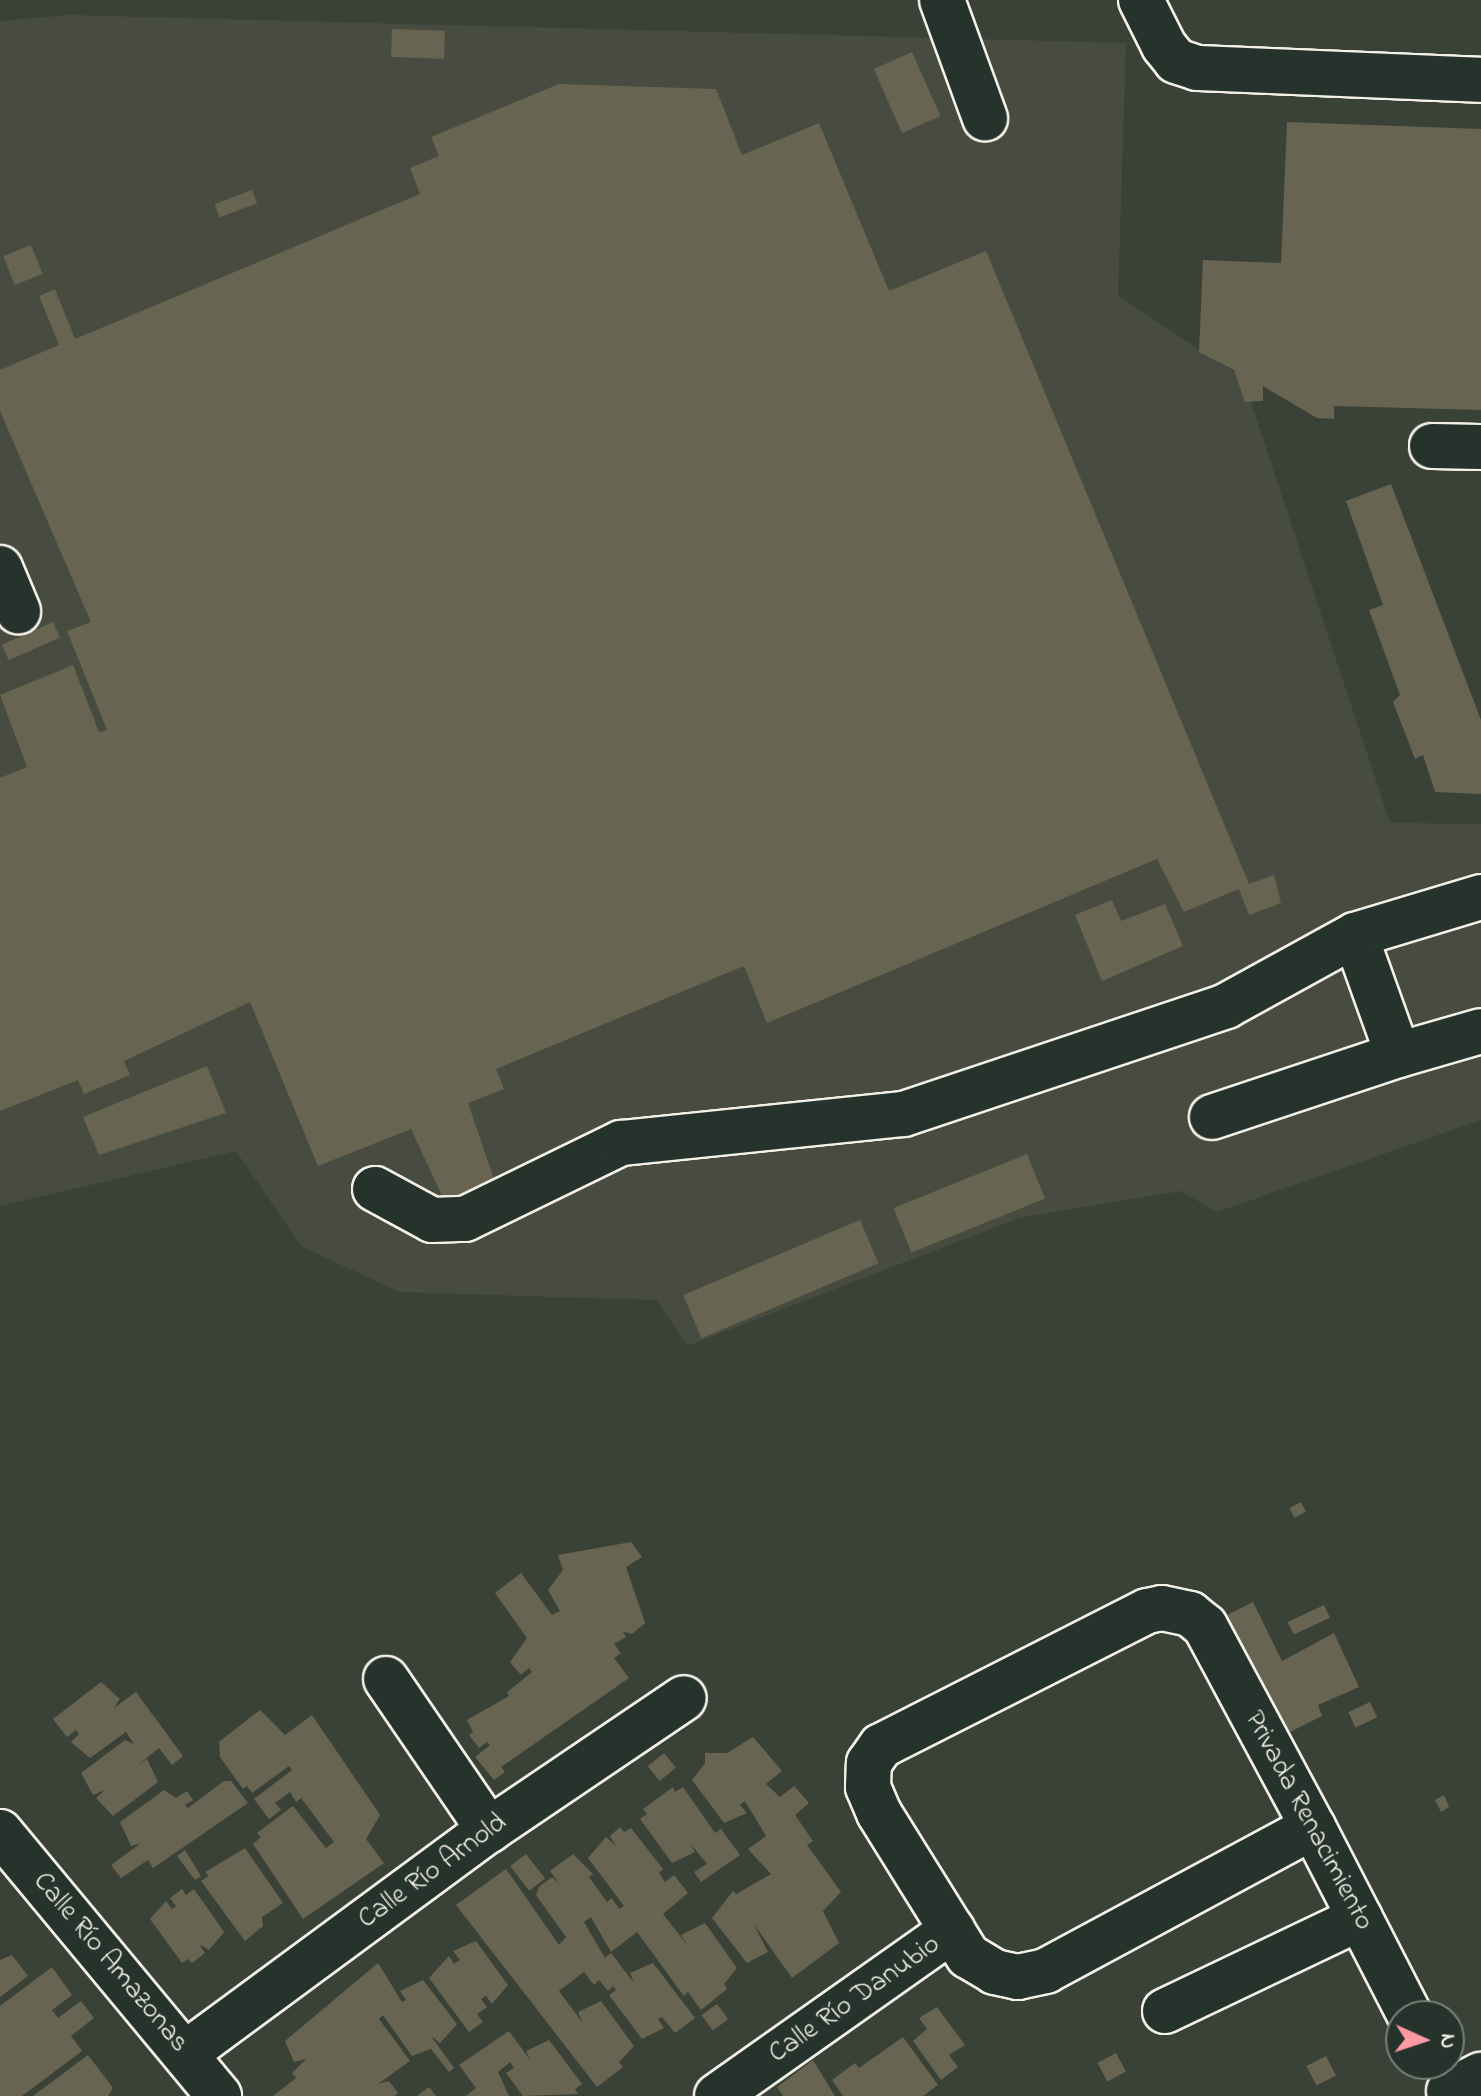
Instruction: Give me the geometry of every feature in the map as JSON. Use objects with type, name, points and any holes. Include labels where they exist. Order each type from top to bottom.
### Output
[{"type":"street","points":[[942,0],[985,118]]},
{"type":"street","points":[[1141,0],[1164,46],[1176,61],[1197,68],[1481,80]]},
{"type":"street","points":[[1432,446],[1481,447]]},
{"type":"street","points":[[0,568],[18,611]]},
{"type":"street","points":[[375,1189],[432,1220],[465,1219],[621,1143],[904,1114],[1226,1006],[1355,935],[1481,897]]},
{"type":"street","points":[[1355,935],[1398,1055]]},
{"type":"street","points":[[1212,1117],[1398,1055],[1481,1031]]},
{"type":"street","name":"Privada Renacimiento","points":[[952,1930],[868,1787],[869,1763],[881,1746],[1147,1611],[1177,1609],[1205,1626],[1402,2000]]},
{"type":"street","points":[[386,1679],[489,1830]]},
{"type":"street","name":"Calle Río Arnold","points":[[186,2053],[489,1830],[684,1698]]},
{"type":"street","points":[[952,1930],[968,1956],[995,1972],[1018,1977],[1046,1971],[1313,1827]]},
{"type":"street","name":"Calle Río Amazonas","points":[[0,1832],[219,2096]]},
{"type":"street","points":[[1165,2011],[1360,1918]]},
{"type":"street","name":"Calle Río Danubio","points":[[717,2096],[952,1930]]},
{"type":"shaded area","points":[[70,15],[1126,43],[1118,296],[1243,378],[1390,823],[1481,824],[1481,1120],[1217,1212],[1181,1191],[1019,1218],[687,1346],[657,1300],[399,1292],[301,1246],[236,1151],[0,1206],[0,21]]},
{"type":"building","points":[[392,29],[445,31],[444,59],[391,57]]},
{"type":"building","points":[[912,52],[940,116],[902,133],[874,69]]},
{"type":"building","points":[[559,84],[716,89],[742,155],[819,123],[889,291],[986,251],[1249,884],[1274,875],[1281,903],[1249,915],[1239,889],[1184,912],[1157,859],[767,1023],[744,966],[496,1069],[504,1089],[468,1103],[499,1194],[450,1213],[411,1129],[318,1166],[250,1002],[124,1061],[130,1075],[84,1094],[78,1080],[0,1111],[0,778],[27,767],[0,695],[73,665],[99,732],[107,730],[67,631],[91,622],[0,411],[0,370],[59,345],[39,296],[55,289],[75,339],[420,194],[410,168],[439,156],[431,137]]},
{"type":"building","points":[[1287,122],[1481,129],[1481,410],[1334,406],[1334,419],[1317,418],[1263,386],[1263,401],[1245,402],[1234,370],[1199,352],[1203,260],[1281,263]]},
{"type":"building","points":[[252,190],[257,203],[220,217],[215,204]]},
{"type":"building","points":[[31,245],[43,274],[15,285],[3,256]]},
{"type":"building","points":[[1391,484],[1481,720],[1481,794],[1435,792],[1423,755],[1415,759],[1393,702],[1400,695],[1369,610],[1383,605],[1346,501]]},
{"type":"building","points":[[53,622],[60,638],[9,660],[2,645]]},
{"type":"building","points":[[1112,900],[1121,921],[1165,904],[1183,946],[1102,981],[1075,915]]},
{"type":"building","points":[[207,1066],[226,1113],[99,1155],[83,1117]]},
{"type":"building","points":[[1027,1154],[1045,1199],[911,1252],[893,1208]]},
{"type":"building","points":[[860,1220],[878,1263],[702,1338],[683,1295]]},
{"type":"building","points":[[1301,1502],[1306,1512],[1294,1518],[1289,1508]]},
{"type":"building","points":[[631,1542],[642,1557],[626,1567],[645,1623],[632,1634],[623,1632],[626,1637],[614,1644],[621,1653],[614,1658],[629,1678],[501,1767],[505,1772],[494,1780],[475,1757],[490,1745],[487,1742],[479,1748],[469,1735],[473,1732],[467,1720],[509,1696],[507,1692],[532,1672],[529,1668],[521,1675],[510,1662],[527,1638],[495,1593],[521,1573],[552,1615],[560,1611],[548,1590],[563,1570],[558,1555]]},
{"type":"building","points":[[1253,1602],[1282,1661],[1334,1633],[1359,1687],[1318,1705],[1322,1716],[1286,1734],[1223,1617]]},
{"type":"building","points":[[1324,1605],[1330,1618],[1294,1635],[1288,1622]]},
{"type":"building","points":[[101,1682],[120,1699],[114,1708],[136,1692],[183,1756],[172,1765],[159,1748],[138,1765],[147,1759],[158,1782],[113,1816],[96,1798],[105,1790],[93,1795],[81,1773],[125,1740],[134,1744],[126,1732],[90,1758],[71,1742],[79,1734],[76,1730],[67,1737],[53,1719]]},
{"type":"building","points":[[1370,1702],[1377,1717],[1355,1728],[1348,1712]]},
{"type":"building","points":[[260,1710],[285,1735],[312,1715],[380,1815],[366,1839],[384,1863],[303,1919],[253,1844],[261,1837],[257,1833],[293,1806],[326,1848],[334,1842],[301,1798],[296,1802],[290,1792],[275,1803],[281,1810],[269,1819],[254,1799],[292,1770],[289,1766],[252,1793],[247,1786],[243,1789],[220,1757],[219,1742]]},
{"type":"building","points":[[753,1737],[782,1771],[766,1784],[780,1797],[794,1786],[809,1803],[795,1815],[813,1841],[807,1845],[841,1892],[823,1911],[839,1943],[792,1978],[753,1923],[768,1952],[747,1963],[712,1918],[733,1891],[736,1894],[771,1874],[748,1849],[766,1836],[745,1801],[740,1805],[747,1813],[724,1823],[692,1780],[705,1763],[705,1753],[727,1753]]},
{"type":"building","points":[[664,1753],[676,1768],[660,1781],[648,1766]]},
{"type":"building","points":[[224,1781],[231,1781],[248,1803],[153,1868],[148,1860],[121,1878],[111,1865],[141,1843],[131,1846],[120,1822],[164,1790],[176,1798],[187,1791],[193,1800],[185,1805],[188,1808]]},
{"type":"building","points":[[673,1787],[675,1792],[683,1787],[715,1833],[721,1829],[740,1855],[701,1882],[694,1872],[707,1864],[690,1843],[695,1852],[672,1863],[640,1819],[647,1814],[643,1809]]},
{"type":"building","points":[[1444,1795],[1449,1807],[1441,1812],[1435,1800]]},
{"type":"building","points":[[620,1827],[624,1832],[631,1828],[663,1869],[659,1873],[665,1882],[674,1875],[688,1893],[663,1914],[687,1945],[681,1935],[705,1923],[737,1968],[724,1984],[727,1989],[701,2010],[688,1992],[684,1996],[637,1932],[611,1952],[591,1917],[584,1922],[605,1958],[611,1953],[634,1983],[630,1973],[653,1963],[695,2018],[675,2033],[662,2017],[658,2019],[664,2028],[642,2039],[609,1995],[616,1990],[613,1986],[608,1991],[599,1980],[594,1985],[584,1972],[559,1991],[582,2022],[578,2012],[601,2001],[634,2046],[619,2062],[623,2067],[597,2087],[456,1905],[506,1869],[559,1945],[566,1937],[536,1895],[539,1887],[552,1877],[560,1885],[550,1871],[573,1854],[593,1874],[589,1877],[607,1902],[612,1898],[619,1909],[624,1906],[588,1858],[606,1837],[616,1846],[610,1836]]},
{"type":"building","points":[[245,1848],[283,1903],[262,1917],[263,1926],[245,1941],[201,1881],[209,1876],[205,1872]]},
{"type":"building","points":[[185,1850],[201,1876],[195,1880],[177,1856]]},
{"type":"building","points":[[526,1854],[545,1878],[529,1891],[510,1866]]},
{"type":"building","points":[[182,1889],[186,1895],[194,1889],[224,1932],[209,1950],[199,1944],[205,1953],[192,1963],[188,1959],[182,1963],[150,1919],[166,1901],[172,1909],[176,1906],[170,1898]]},
{"type":"building","points":[[476,1941],[508,1985],[492,2004],[486,1996],[481,1999],[487,2007],[477,2014],[483,2022],[469,2032],[429,1978],[449,1956],[454,1964],[460,1960],[453,1951]]},
{"type":"building","points":[[12,1955],[28,1976],[0,1997],[0,1960]]},
{"type":"building","points":[[378,1963],[402,2002],[406,2000],[400,1991],[423,1980],[457,2024],[440,2043],[431,2036],[454,2068],[449,2072],[431,2049],[412,2056],[383,2015],[379,2019],[410,2061],[378,2084],[389,2081],[398,2093],[395,2096],[273,2096],[296,2078],[292,2073],[306,2059],[294,2062],[285,2041]]},
{"type":"building","points":[[52,1967],[72,1995],[52,2010],[58,2018],[81,2001],[94,2018],[71,2036],[82,2051],[22,2096],[0,2096],[0,2006]]},
{"type":"building","points":[[717,2004],[728,2019],[713,2031],[702,2015]]},
{"type":"building","points":[[937,2007],[965,2045],[949,2055],[958,2067],[941,2080],[913,2041],[927,2029],[919,2018]]},
{"type":"building","points":[[509,2031],[530,2060],[526,2051],[549,2040],[582,2084],[575,2089],[578,2094],[523,2096],[506,2073],[514,2068],[510,2062],[498,2072],[509,2096],[466,2096],[476,2088],[459,2065]]},
{"type":"building","points":[[903,2037],[938,2085],[923,2096],[843,2096],[832,2080],[855,2063],[859,2068]]},
{"type":"building","points":[[1116,2053],[1126,2072],[1107,2081],[1097,2063]]},
{"type":"building","points":[[88,2055],[113,2088],[108,2096],[33,2096]]},
{"type":"building","points":[[1326,2056],[1336,2076],[1316,2086],[1306,2066]]},
{"type":"building","points":[[813,2060],[835,2096],[783,2096],[777,2087]]},
{"type":"building","points":[[429,2087],[436,2096],[417,2096]]}]
